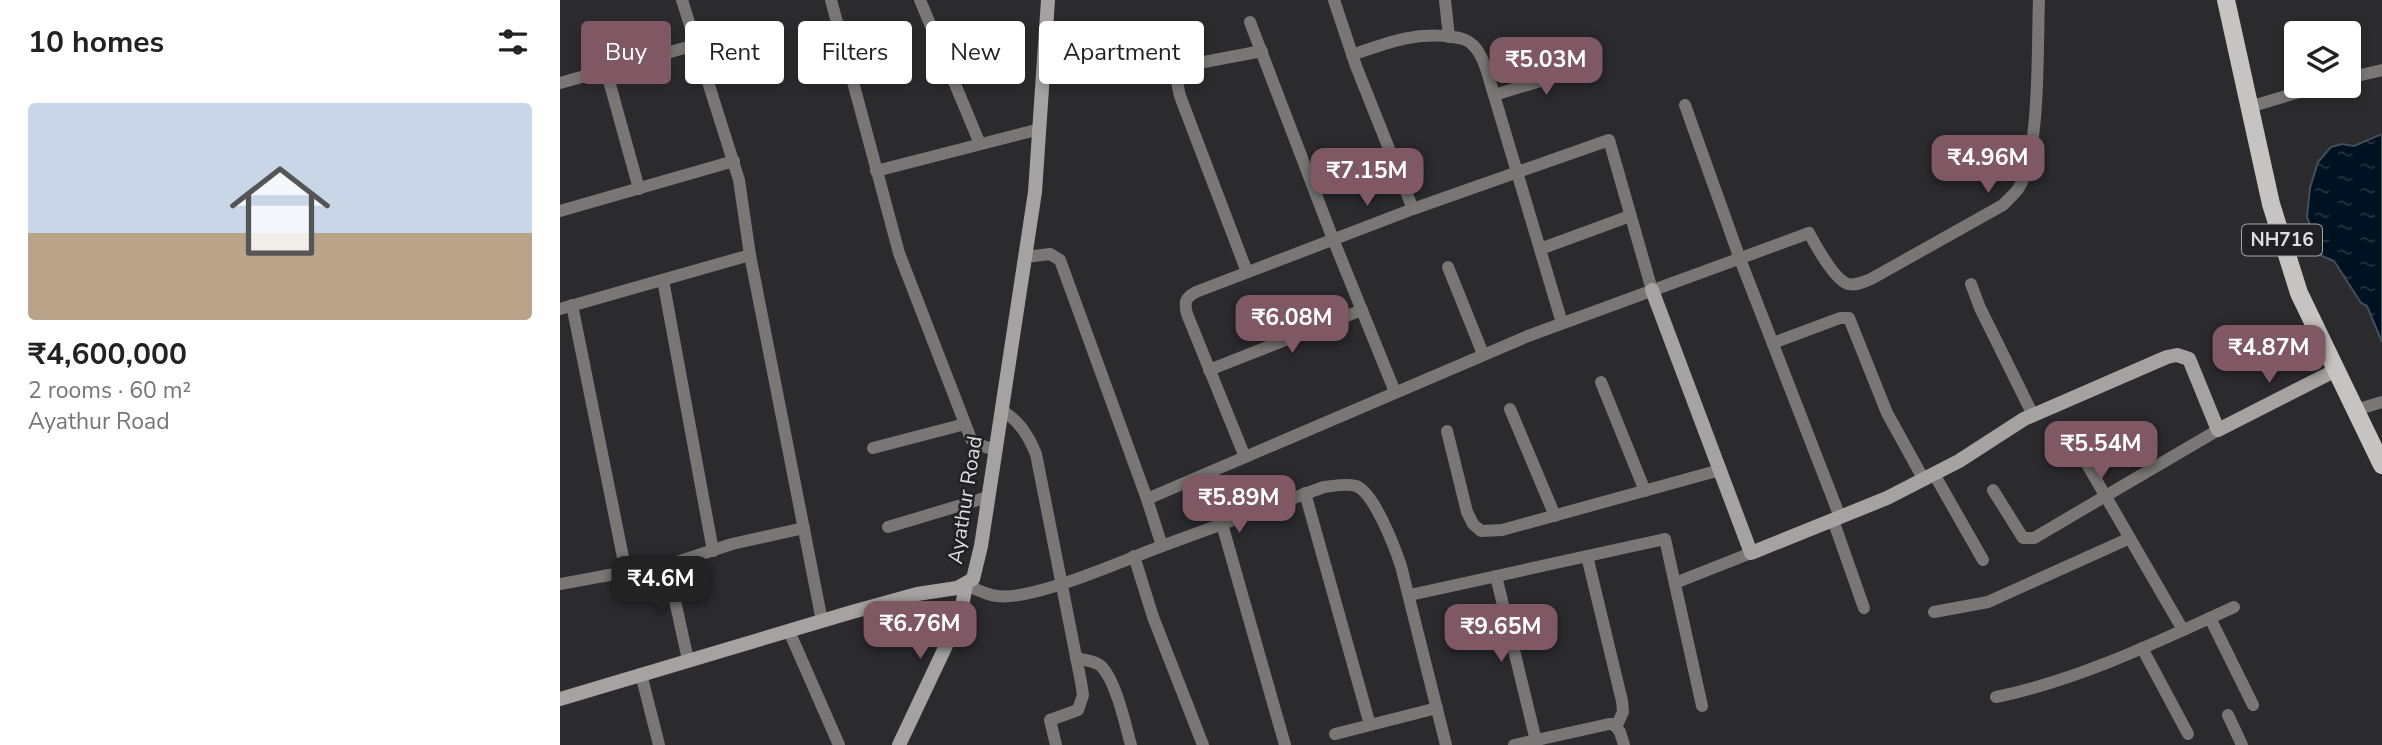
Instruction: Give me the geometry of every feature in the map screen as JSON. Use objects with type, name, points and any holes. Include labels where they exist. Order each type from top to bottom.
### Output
[{"type":"main road","name":"NH716","points":[[2226,0],[2271,204],[2285,250],[2300,293],[2382,465]]},
{"type":"street","points":[[682,0],[688,21]]},
{"type":"street","points":[[831,0],[900,253],[971,439],[995,450]]},
{"type":"street","points":[[920,0],[981,144]]},
{"type":"street","name":"Ayathur Road","points":[[560,699],[917,594],[967,584],[973,579],[981,547],[1035,192],[1048,0]]},
{"type":"street","points":[[1334,0],[1352,55],[1413,209]]},
{"type":"street","points":[[1445,0],[1449,37]]},
{"type":"street","points":[[1147,499],[1483,354],[1809,233],[1844,283],[1860,284],[2003,205],[2018,189],[2030,154],[2034,127],[2039,0]]},
{"type":"street","points":[[1250,22],[1395,392]]},
{"type":"street","points":[[1352,55],[1411,36],[1449,37],[1464,39],[1472,44],[1484,66],[1494,95],[1562,323]]},
{"type":"street","points":[[1247,272],[1180,96],[1175,74],[1183,66],[1262,51]]},
{"type":"street","points":[[2361,75],[2382,70]]},
{"type":"street","points":[[1494,95],[1567,73],[1595,73]]},
{"type":"street","points":[[560,83],[581,77]]},
{"type":"street","points":[[610,84],[639,189]]},
{"type":"street","points":[[708,84],[734,161],[743,203],[750,255],[822,621]]},
{"type":"street","points":[[2249,107],[2284,97]]},
{"type":"street","points":[[1685,105],[1836,519],[1864,608]]},
{"type":"street","points":[[876,171],[1040,129]]},
{"type":"street","points":[[1245,457],[1184,303],[1188,296],[1413,209],[1609,140],[1652,290],[1751,553]]},
{"type":"street","points":[[560,211],[734,161]]},
{"type":"street","points":[[1540,249],[1630,216]]},
{"type":"street","points":[[1026,257],[1050,254],[1060,260],[1162,546]]},
{"type":"street","points":[[626,572],[566,307],[750,255]]},
{"type":"street","points":[[1448,267],[1483,354]]},
{"type":"street","points":[[663,280],[713,551]]},
{"type":"street","points":[[1970,284],[2033,415]]},
{"type":"street","points":[[1209,370],[1362,310]]},
{"type":"street","points":[[1773,343],[1840,318],[1849,318],[1887,414],[1983,559]]},
{"type":"street","points":[[1675,583],[1836,519],[1929,477],[2033,415],[2132,371],[2177,355],[2189,359],[2218,430]]},
{"type":"street","points":[[1993,490],[2018,531],[2028,539],[2043,534],[2218,430],[2336,370]]},
{"type":"street","points":[[1601,382],[1645,491]]},
{"type":"street","points":[[2356,410],[2382,402]]},
{"type":"street","points":[[1510,409],[1555,516]]},
{"type":"street","points":[[1001,410],[1012,416],[1020,425],[1037,454],[1083,695],[1078,710],[1050,720],[1056,745]]},
{"type":"street","points":[[873,448],[965,424]]},
{"type":"street","points":[[1447,431],[1467,512],[1473,524],[1481,531],[1502,530],[1720,470]]},
{"type":"street","points":[[2069,433],[2183,630]]},
{"type":"street","points":[[898,745],[960,616],[967,584],[987,594],[1013,596],[1062,583],[1305,493],[1343,485],[1357,486],[1366,491],[1392,540],[1409,595],[1446,745]]},
{"type":"street","points":[[1305,493],[1370,725]]},
{"type":"street","points":[[888,527],[988,497]]},
{"type":"street","points":[[1222,524],[1285,745]]},
{"type":"street","points":[[560,584],[667,564],[742,542],[804,528]]},
{"type":"street","points":[[1934,612],[1988,602],[2130,538]]},
{"type":"street","points":[[1409,595],[1665,539],[1702,706]]},
{"type":"street","points":[[1134,556],[1153,617],[1203,745]]},
{"type":"street","points":[[1587,556],[1622,701],[1623,712],[1616,727]]},
{"type":"street","points":[[667,564],[688,660]]},
{"type":"street","points":[[1496,576],[1537,742]]},
{"type":"street","points":[[1996,697],[2046,684],[2142,648],[2234,607]]},
{"type":"street","points":[[2210,618],[2253,705]]},
{"type":"street","points":[[789,631],[839,745]]},
{"type":"street","points":[[2142,648],[2188,734]]},
{"type":"street","points":[[1076,658],[1101,666],[1110,681],[1131,745]]},
{"type":"street","points":[[641,674],[659,745]]},
{"type":"street","points":[[1335,734],[1437,708]]},
{"type":"street","points":[[2228,715],[2242,745]]},
{"type":"street","points":[[1514,745],[1609,724],[1616,727],[1624,745]]},
{"type":"water","points":[[2382,134],[2382,342],[2367,306],[2361,303],[2334,261],[2322,256],[2307,217],[2310,188],[2318,162],[2331,147],[2342,144],[2354,146]]}]
